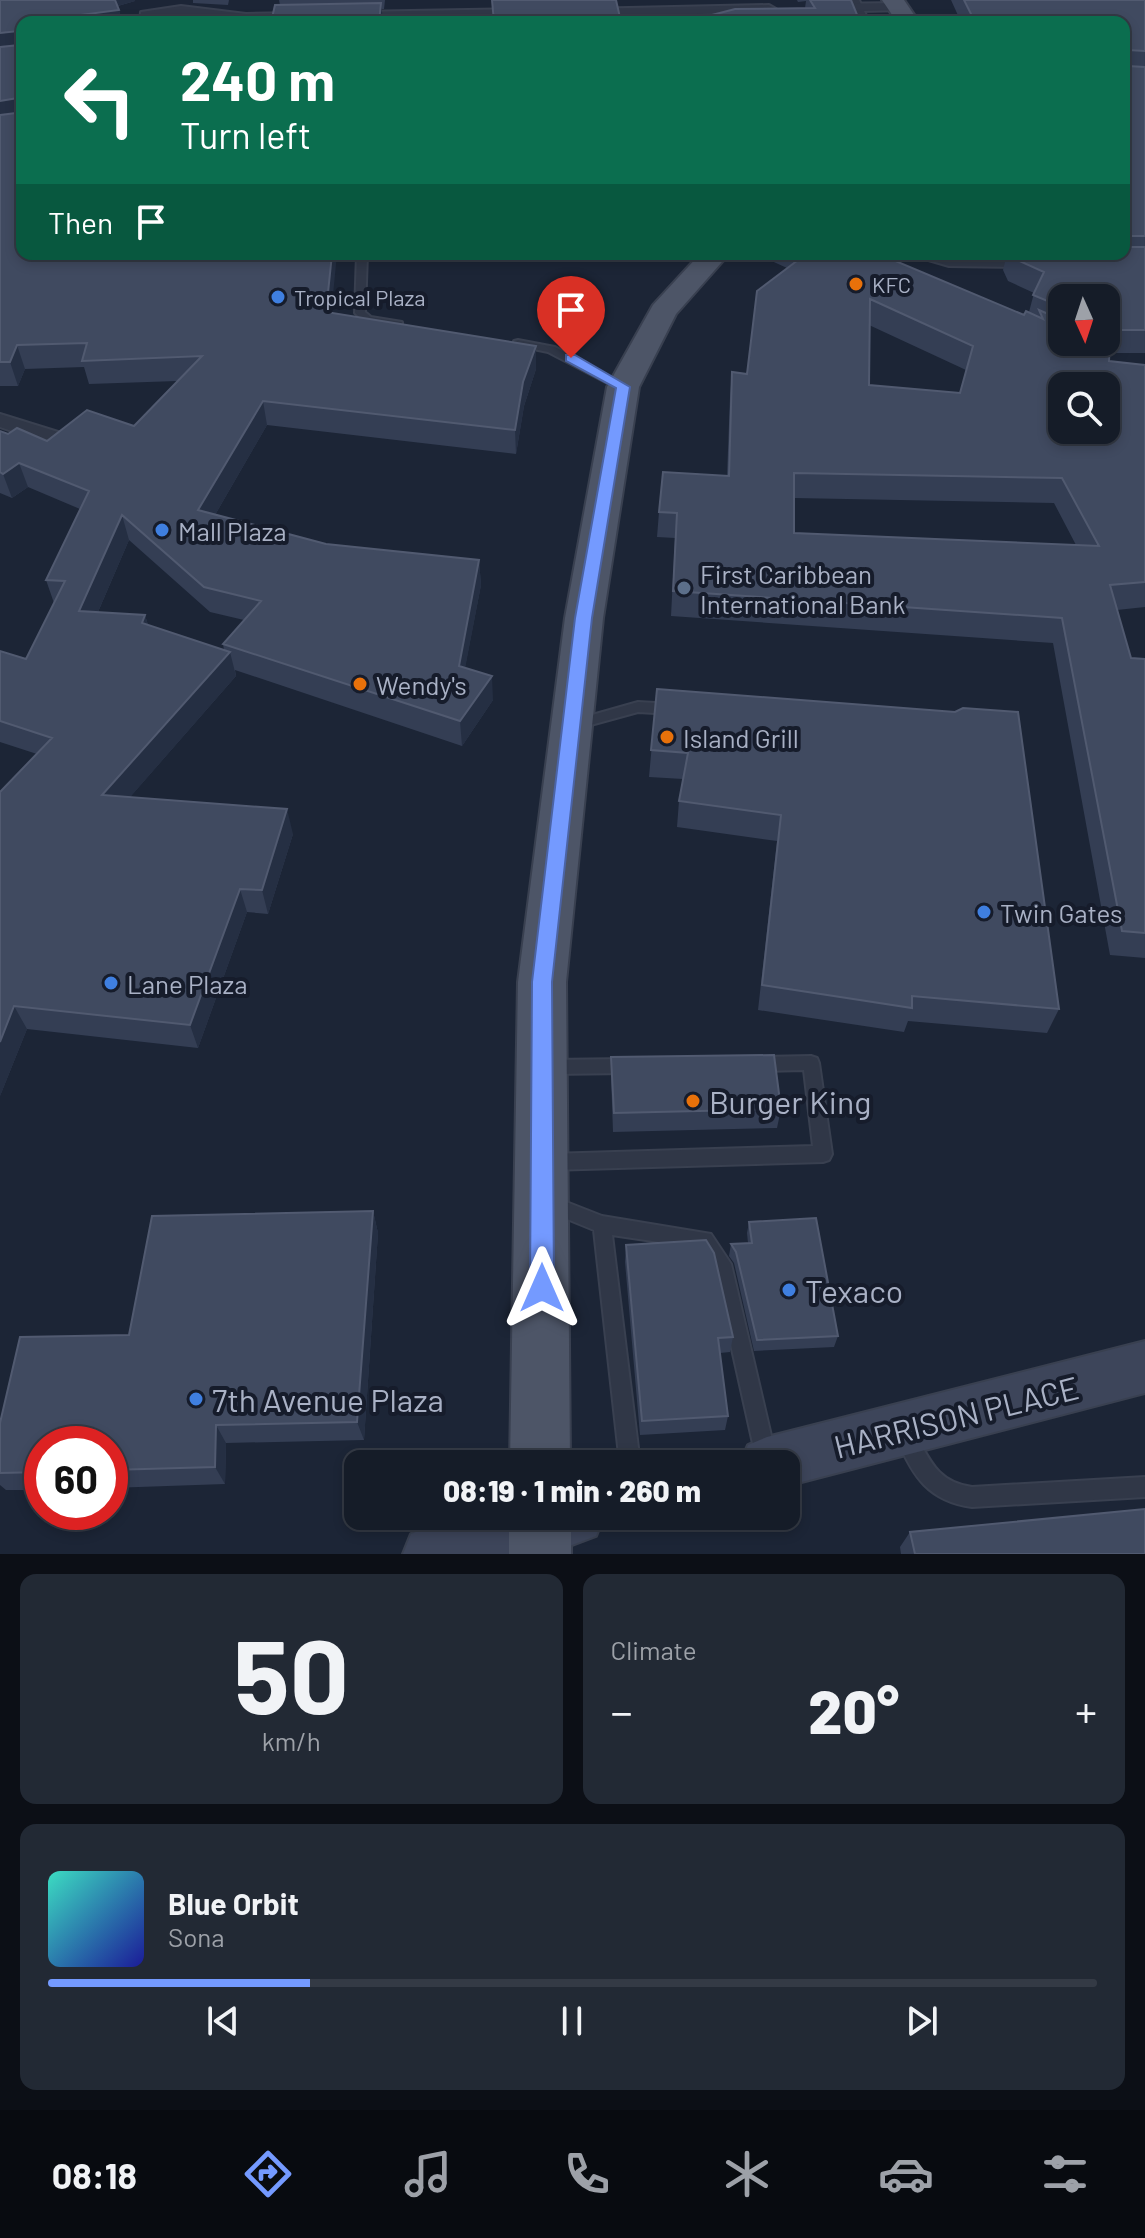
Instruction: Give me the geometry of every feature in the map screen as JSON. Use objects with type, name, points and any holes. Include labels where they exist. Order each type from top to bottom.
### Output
[{"type":"main road","points":[[540,1450],[542,982],[584,618],[623,387],[663,311],[710,260]]},
{"type":"main road","name":"HARRISON PLACE","points":[[800,1456],[1145,1367]]},
{"type":"main road","points":[[436,1553],[544,1530]]},
{"type":"street","points":[[681,16],[791,9],[901,10]]},
{"type":"street","points":[[146,16],[158,10],[229,16]]},
{"type":"street","points":[[413,16],[540,13]]},
{"type":"street","points":[[571,13],[642,16]]},
{"type":"street","points":[[0,420],[50,437]]},
{"type":"lane","points":[[362,260],[360,313],[368,319],[418,327]]},
{"type":"lane","points":[[937,260],[949,263],[1026,264]]},
{"type":"lane","points":[[506,341],[551,349],[623,387]]},
{"type":"lane","points":[[572,725],[638,707],[691,711]]},
{"type":"lane","points":[[543,1181],[823,1154],[811,1063],[733,1064]]},
{"type":"lane","points":[[542,1067],[639,1065]]},
{"type":"lane","points":[[543,1181],[602,1225],[705,1240],[722,1264],[765,1450]]},
{"type":"lane","points":[[602,1225],[628,1450]]},
{"type":"lane","points":[[902,1430],[931,1480],[950,1496],[1145,1487]]},
{"type":"building","points":[[0,0],[115,0],[119,10],[73,16],[16,16],[16,31],[0,33]]},
{"type":"building","points":[[492,0],[616,0],[620,16],[493,16]]},
{"type":"building","points":[[810,0],[851,0],[858,16],[712,15],[735,9],[815,8]]},
{"type":"building","points":[[964,0],[1145,0],[1145,51],[1130,50],[1130,16],[972,16]]},
{"type":"building","points":[[381,3],[380,16],[272,16],[275,5]]},
{"type":"building","points":[[16,45],[16,98],[0,101],[0,47]]},
{"type":"building","points":[[1130,66],[1145,67],[1145,236],[1130,236]]},
{"type":"building","points":[[16,113],[16,260],[331,260],[326,312],[536,346],[523,382],[515,430],[263,401],[198,510],[326,544],[479,560],[459,666],[492,676],[460,721],[223,644],[261,601],[204,587],[122,515],[79,611],[145,615],[142,623],[230,652],[102,795],[287,809],[262,890],[240,889],[190,1025],[14,1006],[0,1042],[0,792],[52,738],[0,721],[0,651],[26,659],[65,581],[46,580],[89,491],[19,463],[3,474],[0,472],[0,431],[8,434],[17,428],[47,441],[87,410],[134,426],[202,356],[82,361],[87,343],[17,345],[10,362],[0,362],[0,115]]},
{"type":"building","points":[[1130,247],[1145,247],[1145,330],[1120,330],[1120,284],[1048,284],[1048,301],[1033,295],[1044,272],[1017,260],[1130,260]]},
{"type":"building","points":[[798,260],[893,260],[1024,315],[1026,311],[1043,319],[1039,310],[1048,314],[1048,356],[1109,356],[1109,361],[1145,365],[1145,582],[1110,585],[1131,658],[1145,659],[1145,933],[1122,931],[1062,618],[673,591],[677,513],[659,512],[663,472],[729,476],[732,372],[747,374],[757,291]],"holes":[[[870,299],[973,346],[960,393],[869,385]],[[794,473],[1062,478],[1099,546],[794,533]]]},
{"type":"building","points":[[657,689],[955,712],[963,708],[1018,712],[1059,1009],[912,996],[912,1008],[762,985],[781,815],[679,801],[688,753],[651,750]]},
{"type":"building","name":"Burger King","points":[[774,1055],[781,1109],[614,1113],[611,1057]]},
{"type":"building","name":"7th Avenue Plaza","points":[[373,1211],[357,1422],[216,1425],[215,1467],[128,1469],[128,1426],[24,1426],[24,1472],[0,1473],[0,1423],[20,1337],[129,1335],[152,1216]]},
{"type":"building","name":"Texaco","points":[[816,1218],[838,1336],[757,1340],[736,1252],[731,1244],[752,1243],[749,1222]]},
{"type":"building","points":[[706,1240],[714,1253],[733,1337],[718,1338],[728,1416],[642,1421],[626,1245]]},
{"type":"building","points":[[1145,1509],[1145,1554],[915,1554],[910,1532]]},
{"type":"place","name":"KFC","points":[[856,284]]},
{"type":"place","name":"Tropical Plaza","points":[[278,297]]},
{"type":"place","name":"Mall Plaza","points":[[162,530]]},
{"type":"place","name":"First Caribbean International Bank","points":[[684,588]]},
{"type":"place","name":"Wendy's","points":[[360,684]]},
{"type":"place","name":"Island Grill","points":[[667,737]]},
{"type":"place","name":"Twin Gates","points":[[984,912]]},
{"type":"place","name":"Lane Plaza","points":[[111,983]]},
{"type":"place","name":"Burger King","points":[[693,1101]]},
{"type":"place","name":"Texaco","points":[[789,1290]]},
{"type":"place","name":"7th Avenue Plaza","points":[[196,1399]]},
{"type":"route","points":[[542,1288],[542,982],[584,618],[623,387],[571,358]]}]
